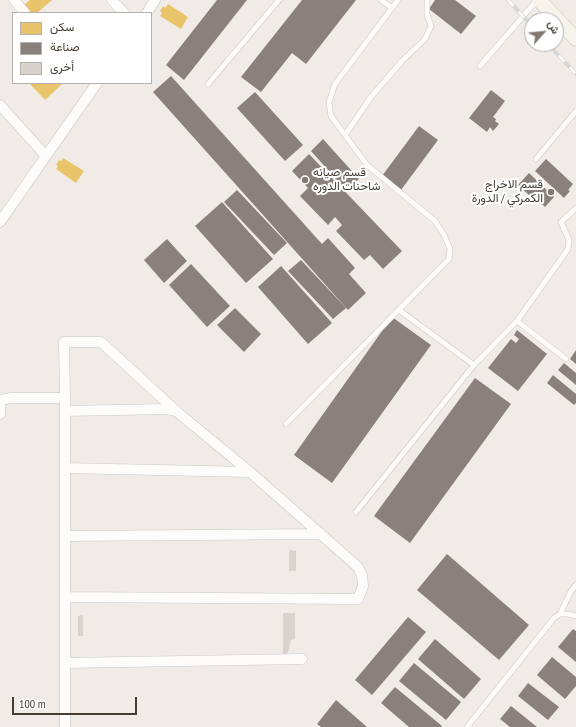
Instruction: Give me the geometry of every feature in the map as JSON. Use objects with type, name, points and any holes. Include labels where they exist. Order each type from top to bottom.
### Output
[{"type":"main road","points":[[538,0],[576,39]]},
{"type":"street","points":[[14,0],[24,12]]},
{"type":"street","points":[[112,0],[123,12]]},
{"type":"street","points":[[148,12],[155,0]]},
{"type":"street","points":[[1,217],[46,156],[91,85]]},
{"type":"street","points":[[0,105],[46,156]]},
{"type":"street","points":[[65,597],[358,599],[363,586],[362,575],[358,567],[250,472],[176,411],[101,342],[64,342],[65,727]]},
{"type":"street","points":[[0,414],[0,400],[65,398]]},
{"type":"street","points":[[65,411],[176,411]]},
{"type":"street","points":[[65,468],[250,472]]},
{"type":"street","points":[[65,536],[321,534]]},
{"type":"street","points":[[65,663],[302,659]]},
{"type":"lane","points":[[208,84],[279,0]]},
{"type":"lane","points":[[381,0],[392,8]]},
{"type":"lane","points":[[286,424],[449,259],[450,249],[444,235],[435,221],[367,165],[331,116],[329,102],[335,84],[398,0]]},
{"type":"lane","points":[[345,135],[371,97],[402,61],[425,38],[431,26],[427,14],[427,0]]},
{"type":"lane","points":[[480,66],[538,0]]},
{"type":"lane","points":[[536,159],[576,111]]},
{"type":"lane","points":[[356,512],[474,365],[517,321],[568,249],[569,240],[561,222],[576,208]]},
{"type":"lane","points":[[399,310],[474,365]]},
{"type":"lane","points":[[517,321],[566,359]]},
{"type":"lane","points":[[467,727],[554,618],[560,614],[571,591],[576,585]]},
{"type":"lane","points":[[560,614],[576,616]]},
{"type":"building: سكن","points":[[30,0],[52,0],[38,12],[27,12],[24,5]]},
{"type":"building: سكن","points":[[168,4],[188,17],[181,29],[160,16],[162,13],[160,11],[163,6],[165,8]]},
{"type":"building: سكن","points":[[30,84],[62,84],[45,100]]},
{"type":"building: سكن","points":[[63,158],[84,171],[76,183],[56,169],[58,166],[56,165],[59,160],[61,161]]},
{"type":"building: صناعة","points":[[217,0],[247,0],[184,80],[166,65]]},
{"type":"building: صناعة","points":[[302,0],[356,0],[306,64],[292,53],[261,92],[241,77]]},
{"type":"building: صناعة","points":[[435,0],[455,0],[476,16],[461,34],[429,9]]},
{"type":"building: صناعة","points":[[171,76],[322,244],[328,238],[355,268],[349,274],[366,293],[348,310],[153,92]]},
{"type":"building: صناعة","points":[[491,90],[505,101],[493,117],[499,124],[493,131],[490,127],[487,132],[469,118]]},
{"type":"building: صناعة","points":[[255,92],[303,145],[285,161],[237,108]]},
{"type":"building: صناعة","points":[[419,126],[438,140],[401,190],[382,176]]},
{"type":"building: صناعة","points":[[323,139],[359,179],[346,190],[311,151]]},
{"type":"building: صناعة","points":[[309,154],[402,251],[383,269],[370,255],[364,260],[336,231],[342,225],[335,217],[328,225],[300,196],[308,188],[292,171]]},
{"type":"building: صناعة","points":[[546,159],[573,184],[568,190],[570,191],[564,198],[535,171]]},
{"type":"building: صناعة","points":[[529,173],[554,197],[545,207],[541,203],[539,204],[518,185]]},
{"type":"building: صناعة","points":[[237,190],[287,243],[274,255],[224,202]]},
{"type":"building: صناعة","points":[[222,202],[273,259],[246,283],[195,226]]},
{"type":"building: صناعة","points":[[167,239],[187,261],[164,283],[144,260]]},
{"type":"building: صناعة","points":[[301,260],[346,308],[333,319],[288,271]]},
{"type":"building: صناعة","points":[[191,264],[230,306],[207,327],[169,285]]},
{"type":"building: صناعة","points":[[281,266],[332,323],[308,344],[258,287]]},
{"type":"building: صناعة","points":[[235,308],[261,334],[244,352],[217,325]]},
{"type":"building: صناعة","points":[[392,317],[431,345],[332,483],[294,455]]},
{"type":"building: صناعة","points":[[517,330],[547,354],[518,391],[488,368],[511,339],[516,343],[519,339],[514,335]]},
{"type":"building: صناعة","points":[[576,350],[576,364],[570,359]]},
{"type":"building: صناعة","points":[[564,363],[576,373],[576,385],[558,370]]},
{"type":"building: صناعة","points":[[553,375],[576,394],[576,403],[574,405],[547,383]]},
{"type":"building: صناعة","points":[[475,378],[511,404],[410,543],[374,516]]},
{"type":"building: صناعة","points":[[447,554],[529,625],[499,660],[417,590]]},
{"type":"building: صناعة","points":[[408,617],[426,632],[372,695],[355,680]]},
{"type":"building: صناعة","points":[[573,629],[576,631],[576,662],[558,647]]},
{"type":"building: صناعة","points":[[435,639],[481,679],[464,699],[418,659]]},
{"type":"building: صناعة","points":[[552,657],[576,677],[576,686],[565,699],[537,675]]},
{"type":"building: صناعة","points":[[414,663],[461,702],[446,720],[399,681]]},
{"type":"building: صناعة","points":[[528,683],[559,707],[548,720],[518,696]]},
{"type":"building: صناعة","points":[[395,687],[442,726],[409,727],[381,703]]},
{"type":"building: صناعة","points":[[336,700],[367,727],[321,727],[317,724]]},
{"type":"building: صناعة","points":[[511,706],[537,727],[510,727],[500,719]]},
{"type":"building: أخرى","points":[[290,550],[296,551],[296,571],[289,571]]},
{"type":"building: أخرى","points":[[283,613],[295,613],[295,639],[291,640],[287,655],[283,655]]},
{"type":"building: أخرى","points":[[82,615],[83,636],[78,636],[78,616]]},
{"type":"railway","points":[[508,0],[524,17]]},
{"type":"railway","points":[[555,52],[576,74]]},
{"type":"place","name":"قسم صيانه شاحنات الدوره","points":[[305,180]]},
{"type":"place","name":"قسم الاخراج الكمركي / الدورة","points":[[551,192]]}]
